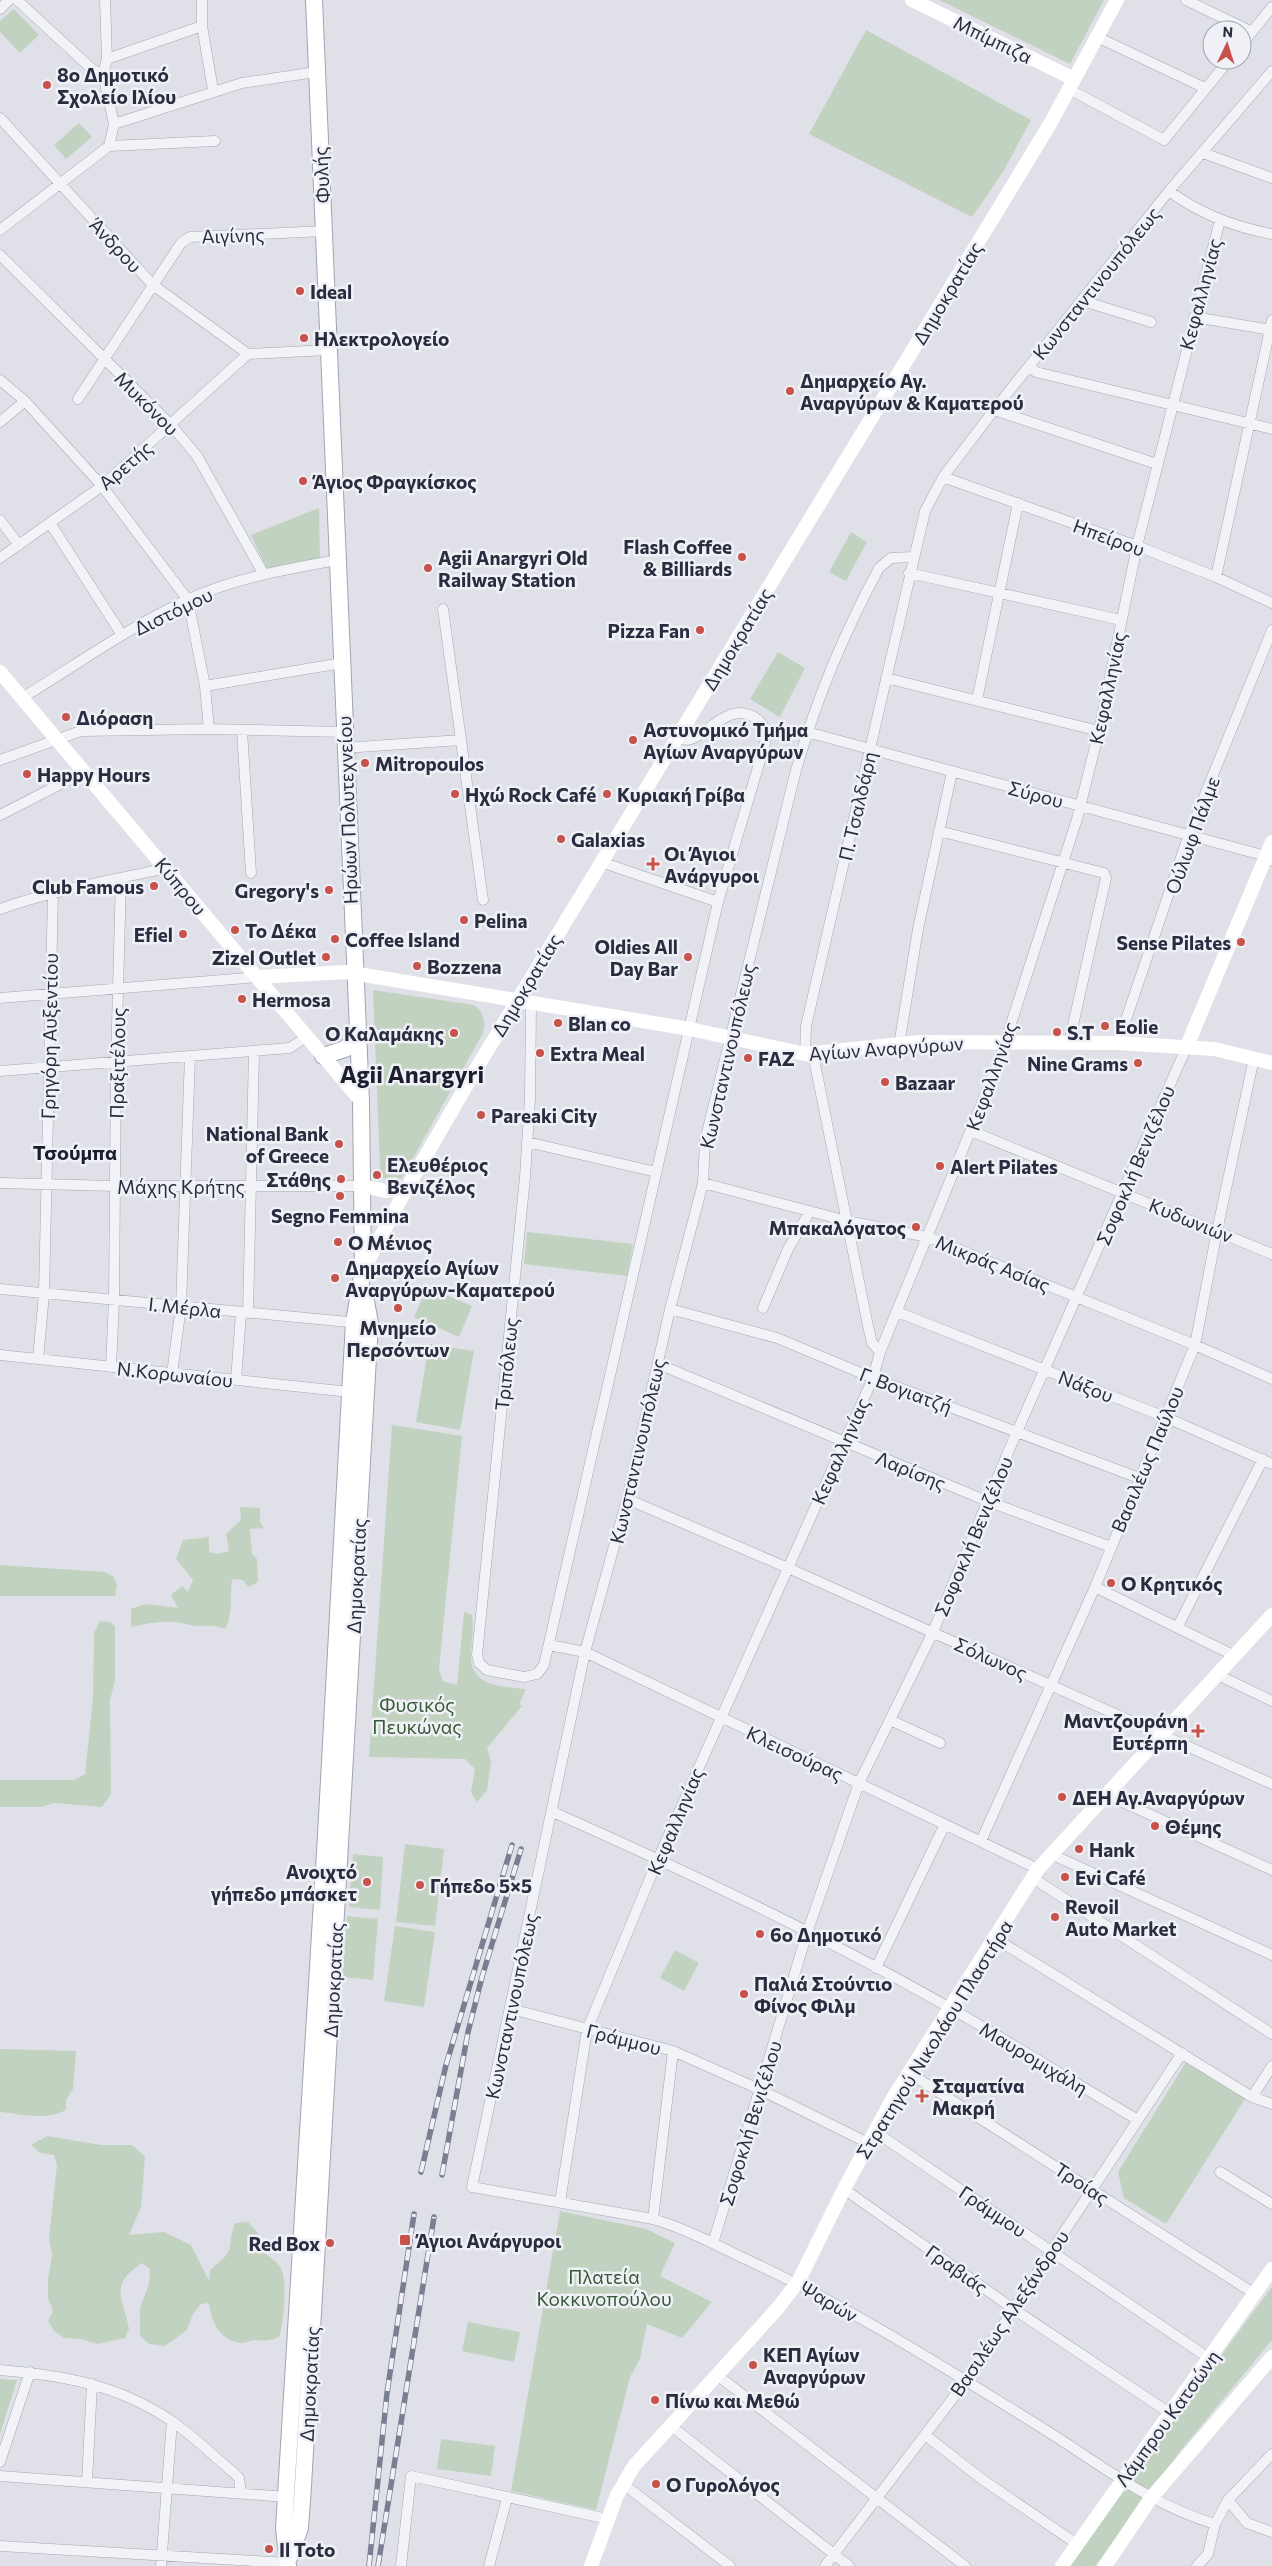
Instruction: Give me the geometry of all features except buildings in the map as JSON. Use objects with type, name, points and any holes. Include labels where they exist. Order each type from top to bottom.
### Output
[{"type":"main road","name":"Φυλής","points":[[314,0],[328,350]]},
{"type":"main road","name":"Μπίμπιζα","points":[[912,0],[1071,84]]},
{"type":"main road","name":"Δημοκρατίας","points":[[289,2562],[300,2528],[303,2486],[363,1276],[408,1188],[516,1002],[1040,140],[1117,0]]},
{"type":"main road","name":"Ηρώων Πολυτεχνείου","points":[[328,350],[361,1101],[363,1276]]},
{"type":"main road","name":"Κύπρου","points":[[0,672],[361,1101]]},
{"type":"main road","name":"Σοφοκλή Βενιζέλου","points":[[1187,1046],[1270,857],[1272,842]]},
{"type":"main road","name":"Αγίων Αναργύρων","points":[[258,978],[340,972],[690,1029],[809,1054],[920,1042],[1118,1043],[1187,1046],[1234,1052],[1272,1063]]},
{"type":"main road","points":[[322,1056],[345,1049],[357,1037]]},
{"type":"main road","points":[[363,1186],[386,1191],[408,1188]]},
{"type":"main road","name":"Δημοκρατίας","points":[[289,2562],[284,2528],[350,1392],[362,1323]]},
{"type":"main road","name":"Στρατηγού Νικολάου Πλαστήρα","points":[[591,2566],[622,2483],[634,2466],[777,2309],[798,2282],[871,2137],[949,2008],[996,1939],[1036,1874],[1271,1617]]},
{"type":"main road","name":"Λάμπρου Κατσώνη","points":[[1062,2566],[1272,2269]]},
{"type":"main road","name":"Λάμπρου Κατσώνη","points":[[1104,2566],[1151,2498],[1272,2357]]},
{"type":"street","points":[[0,9],[9,0]]},
{"type":"street","points":[[17,0],[93,70],[103,74]]},
{"type":"street","points":[[106,0],[107,60],[103,74],[114,124],[109,146]]},
{"type":"street","points":[[202,0],[202,26],[213,90]]},
{"type":"street","points":[[1186,0],[1227,20]]},
{"type":"street","points":[[1252,32],[1272,7]]},
{"type":"street","points":[[107,60],[202,26]]},
{"type":"street","points":[[1097,37],[1205,88]]},
{"type":"street","points":[[1071,84],[1164,140],[1220,70]]},
{"type":"street","points":[[114,124],[213,90],[242,83],[316,72]]},
{"type":"street","name":"Κωνσταντινουπόλεως","points":[[472,2187],[553,1812],[585,1652],[627,1499],[670,1309],[703,1182],[705,1141],[807,732],[836,656],[879,568],[891,558],[912,557],[925,510],[943,477],[994,410],[1170,190],[1272,72]]},
{"type":"street","name":"Άνδρου","points":[[0,118],[153,285],[248,354]]},
{"type":"street","points":[[0,230],[109,146],[215,141]]},
{"type":"street","points":[[1203,153],[1272,178]]},
{"type":"street","points":[[1170,190],[1186,203],[1220,220],[1272,234]]},
{"type":"street","name":"Κεφαλληνίας","points":[[560,2202],[587,2030],[658,1859],[720,1717],[873,1378],[880,1352],[971,1131],[1005,1042],[1080,806],[1099,731],[1137,546],[1171,406],[1220,220]]},
{"type":"street","name":"Αιγίνης","points":[[78,399],[181,244],[190,237],[324,231]]},
{"type":"street","name":"Μυκόνου","points":[[0,256],[171,425],[197,456],[263,573]]},
{"type":"street","points":[[1083,301],[1151,322]]},
{"type":"street","points":[[1194,317],[1271,327],[1248,424],[1216,577]]},
{"type":"street","points":[[248,354],[261,351],[328,350]]},
{"type":"street","name":"Αρετής","points":[[0,558],[102,486],[248,354]]},
{"type":"street","points":[[1030,366],[1036,372],[1272,429]]},
{"type":"street","points":[[0,380],[25,401],[102,486],[188,600],[205,686],[209,729]]},
{"type":"street","points":[[0,422],[25,401]]},
{"type":"street","points":[[994,410],[1157,464]]},
{"type":"street","name":"Ηπείρου","points":[[943,477],[1137,546],[1216,577],[1272,603]]},
{"type":"street","points":[[977,700],[1018,503]]},
{"type":"street","points":[[0,520],[18,545]]},
{"type":"street","points":[[50,523],[122,636]]},
{"type":"street","name":"Π. Τσαλδάρη","points":[[880,1352],[872,1343],[868,1326],[847,1221],[809,1054],[806,1026],[912,557]]},
{"type":"street","name":"Διστόμου","points":[[22,698],[122,636],[188,600],[263,573],[338,560]]},
{"type":"street","points":[[909,573],[1121,620]]},
{"type":"street","points":[[443,609],[483,900]]},
{"type":"street","name":"Ούλωφ Πάλμε","points":[[1118,1043],[1189,834],[1272,630]]},
{"type":"street","points":[[205,686],[342,663]]},
{"type":"street","points":[[886,678],[1099,731]]},
{"type":"street","points":[[549,1645],[718,902],[764,747],[766,728],[754,718],[738,712],[716,723],[697,737],[683,740],[677,737]]},
{"type":"street","points":[[0,760],[56,738],[81,731],[209,729],[344,740],[461,740]]},
{"type":"street","points":[[242,731],[251,873]]},
{"type":"street","name":"Σύρου","points":[[807,732],[1270,857]]},
{"type":"street","points":[[0,815],[84,772]]},
{"type":"street","points":[[899,1045],[918,929],[952,772]]},
{"type":"street","points":[[939,831],[1098,870],[1104,874],[1106,878],[1069,1044]]},
{"type":"street","points":[[601,862],[718,902]]},
{"type":"street","points":[[0,909],[53,893],[166,868]]},
{"type":"street","name":"Πραξιτέλους","points":[[111,1367],[114,1300],[116,1063],[121,878]]},
{"type":"street","name":"Γρηγόρη Αυξεντίου","points":[[38,1359],[44,1294],[49,993],[53,893]]},
{"type":"street","points":[[0,998],[258,978]]},
{"type":"street","name":"Τριπόλεως","points":[[531,1004],[530,1099],[527,1142],[477,1646],[479,1663],[487,1670],[524,1677],[537,1674],[544,1665],[549,1645]]},
{"type":"street","points":[[0,1070],[254,1052],[290,1048],[306,1037]]},
{"type":"street","name":"Σοφοκλή Βενιζέλου","points":[[713,2243],[761,2090],[807,1933],[859,1783],[933,1632],[1017,1433],[1078,1298],[1187,1046]]},
{"type":"street","points":[[236,1380],[245,1313],[252,1185],[254,1052]]},
{"type":"street","points":[[172,1374],[181,1306],[190,1056]]},
{"type":"street","name":"Βασιλέως Παύλου","points":[[981,1841],[1096,1587],[1110,1547],[1195,1346],[1217,1230],[1254,1058]]},
{"type":"street","name":"Κυδωνιών","points":[[971,1131],[1272,1254]]},
{"type":"street","points":[[527,1142],[656,1172]]},
{"type":"street","name":"Μικράς Ασίας","points":[[703,1182],[847,1221],[928,1237],[1272,1378]]},
{"type":"street","name":"Μάχης Κρήτης","points":[[0,1184],[46,1186],[363,1186]]},
{"type":"street","points":[[763,1308],[788,1249],[810,1211]]},
{"type":"street","name":"Ι. Μέρλα","points":[[0,1289],[362,1323]]},
{"type":"street","name":"Γ. Βογιατζή","points":[[670,1309],[777,1338],[873,1378],[1139,1478]]},
{"type":"street","name":"Νάξου","points":[[897,1312],[1165,1417],[1267,1462]]},
{"type":"street","name":"Ν.Κορωναίου","points":[[0,1355],[350,1392]]},
{"type":"street","name":"Λαρίσης","points":[[658,1364],[988,1501],[1110,1547]]},
{"type":"street","points":[[1178,1626],[1267,1462]]},
{"type":"street","name":"Σόλωνος","points":[[627,1499],[933,1632],[1161,1736],[1272,1784]]},
{"type":"street","points":[[1096,1587],[1178,1626],[1235,1656]]},
{"type":"street","name":"Κλεισούρας","points":[[549,1645],[585,1652],[981,1841],[1036,1874],[1272,2034]]},
{"type":"street","points":[[1218,1675],[1272,1701]]},
{"type":"street","points":[[890,1720],[940,1743]]},
{"type":"street","points":[[1107,1795],[1272,1870]]},
{"type":"street","name":"Μαυρομιχάλη","points":[[553,1812],[658,1859],[876,1968],[949,2008],[1138,2120]]},
{"type":"street","points":[[876,1968],[945,1824]]},
{"type":"street","points":[[1053,1855],[1272,1955]]},
{"type":"street","points":[[996,1939],[1252,2097],[1272,2104]]},
{"type":"street","name":"Γράμμου","points":[[511,2010],[673,2051],[871,2137],[1052,2250],[1210,2359]]},
{"type":"street","points":[[653,2219],[673,2051]]},
{"type":"street","name":"Βασιλέως Αλεξάνδρου","points":[[825,2566],[966,2381],[1012,2308],[1182,2053]]},
{"type":"street","points":[[1252,2097],[1272,2066]]},
{"type":"street","name":"Τροίας","points":[[909,2073],[1255,2294]]},
{"type":"street","points":[[1220,2172],[1272,2204]]},
{"type":"street","name":"Ψαρών","points":[[472,2187],[653,2219],[676,2226],[798,2282],[966,2381],[1123,2478],[1151,2498],[1192,2518],[1215,2524]]},
{"type":"street","name":"Γραβιάς","points":[[844,2188],[1012,2308],[1171,2414]]},
{"type":"street","points":[[0,2370],[30,2372],[114,2390],[172,2420],[239,2478],[241,2493]]},
{"type":"street","points":[[0,2462],[30,2372]]},
{"type":"street","points":[[717,2375],[965,2566]]},
{"type":"street","points":[[87,2481],[92,2384]]},
{"type":"street","points":[[161,2561],[172,2420]]},
{"type":"street","points":[[671,2426],[849,2566]]},
{"type":"street","points":[[925,2435],[983,2480],[1077,2544]]},
{"type":"street","points":[[1197,2566],[1208,2554],[1215,2524],[1228,2500],[1272,2454]]},
{"type":"street","points":[[0,2476],[287,2497]]},
{"type":"street","points":[[401,2566],[411,2476],[608,2519]]},
{"type":"street","points":[[622,2483],[717,2562],[730,2566]]},
{"type":"street","points":[[489,2566],[507,2498]]},
{"type":"street","points":[[1228,2500],[1247,2523],[1272,2532]]},
{"type":"street","points":[[0,2546],[161,2561],[289,2562]]},
{"type":"green space","points":[[939,0],[1104,0],[1070,64]]},
{"type":"green space","points":[[14,9],[39,35],[20,53],[0,32],[0,21]]},
{"type":"green space","points":[[866,30],[1031,120],[1003,172],[972,217],[809,134]]},
{"type":"green space","points":[[79,123],[92,137],[66,159],[54,145]]},
{"type":"green space","points":[[319,508],[320,560],[267,569],[251,535]]},
{"type":"green space","points":[[851,532],[867,542],[846,581],[829,572]]},
{"type":"green space","points":[[778,652],[805,668],[780,717],[750,699]]},
{"type":"green space","points":[[373,990],[474,1005],[482,1014],[484,1021],[483,1033],[402,1178],[390,1181],[383,1177],[380,1168]]},
{"type":"green space","points":[[527,1232],[633,1244],[627,1276],[524,1264]]},
{"type":"green space","points":[[427,1287],[472,1306],[459,1337],[414,1317]]},
{"type":"green space","points":[[429,1344],[474,1351],[460,1430],[416,1422]]},
{"type":"green space","name":"Φυσικός Πευκώνας","points":[[392,1425],[462,1436],[439,1669],[443,1681],[457,1685],[464,1612],[472,1615],[471,1654],[475,1673],[488,1683],[526,1689],[519,1704],[522,1706],[487,1748],[491,1761],[487,1790],[477,1802],[471,1792],[475,1769],[465,1759],[369,1757]]},
{"type":"green space","points":[[240,1507],[260,1508],[260,1522],[264,1528],[250,1529],[252,1554],[257,1559],[258,1582],[248,1587],[243,1580],[232,1579],[230,1612],[225,1629],[214,1626],[194,1626],[168,1622],[131,1627],[131,1609],[145,1604],[178,1608],[171,1595],[182,1586],[188,1592],[193,1580],[176,1559],[183,1540],[209,1537],[209,1552],[217,1554],[229,1551],[226,1534],[241,1520]]},
{"type":"green space","points":[[0,1565],[105,1572],[114,1577],[117,1586],[115,1596],[0,1596]]},
{"type":"green space","points":[[100,1621],[110,1622],[115,1626],[115,1681],[110,1700],[111,1794],[102,1807],[54,1803],[41,1807],[0,1807],[0,1780],[74,1780],[85,1774],[93,1698],[94,1633]]},
{"type":"green space","name":"Γήπεδο 5×5","points":[[405,1844],[444,1849],[435,1926],[396,1922]]},
{"type":"green space","name":"Ανοιχτό γήπεδο μπάσκετ","points":[[353,1854],[383,1857],[380,1910],[349,1907]]},
{"type":"green space","points":[[347,1916],[378,1919],[373,1980],[342,1977]]},
{"type":"green space","name":"Γήπεδο 5×5","points":[[395,1926],[435,1932],[424,2007],[384,2001]]},
{"type":"green space","points":[[675,1950],[699,1963],[684,1991],[660,1978]]},
{"type":"green space","points":[[0,2049],[76,2051],[73,2089],[66,2100],[66,2110],[42,2116],[0,2112]]},
{"type":"green space","points":[[1186,2062],[1245,2099],[1166,2224],[1124,2198],[1118,2172]]},
{"type":"green space","points":[[47,2136],[101,2145],[132,2145],[145,2157],[141,2207],[129,2235],[164,2232],[191,2245],[209,2281],[210,2270],[225,2257],[230,2248],[235,2223],[248,2222],[258,2233],[260,2247],[279,2265],[284,2277],[284,2304],[279,2337],[241,2343],[227,2338],[214,2324],[209,2303],[201,2304],[193,2314],[187,2330],[165,2346],[149,2344],[140,2336],[140,2307],[149,2284],[150,2269],[142,2263],[131,2271],[121,2285],[122,2300],[129,2329],[125,2338],[97,2344],[81,2339],[64,2338],[54,2331],[48,2321],[53,2311],[48,2298],[48,2279],[52,2255],[49,2238],[57,2165],[54,2155],[40,2153],[31,2145]]},
{"type":"green space","name":"Πλατεία Κοκκινοπούλου","points":[[560,2211],[646,2229],[675,2243],[660,2276],[712,2302],[682,2338],[647,2324],[640,2359],[630,2377],[596,2510],[511,2491]]},
{"type":"green space","points":[[1272,2287],[1272,2340],[1182,2449],[1095,2566],[1068,2566],[1118,2494]]},
{"type":"green space","points":[[468,2322],[520,2332],[514,2362],[462,2351]]},
{"type":"green space","points":[[0,2379],[17,2380],[0,2434]]},
{"type":"green space","points":[[441,2439],[495,2446],[491,2476],[437,2469]]},
{"type":"railway","points":[[421,2172],[446,2065],[512,1845]]},
{"type":"railway","points":[[442,2175],[468,2032],[482,1977],[521,1849]]},
{"type":"railway","points":[[369,2566],[387,2393],[414,2214]]},
{"type":"railway","points":[[378,2566],[434,2217]]},
{"type":"place","name":"8ο Δημοτικό Σχολείο Ιλίου","points":[[47,85]]},
{"type":"place","name":"Ideal","points":[[300,291]]},
{"type":"place","name":"Ηλεκτρολογείο","points":[[304,338]]},
{"type":"place","name":"Δημαρχείο Αγ. Αναργύρων & Καματερού","points":[[790,391]]},
{"type":"place","name":"Άγιος Φραγκίσκος","points":[[303,481]]},
{"type":"place","name":"Flash Coffee & Billiards","points":[[742,557]]},
{"type":"place","name":"Agii Anargyri Old Railway Station","points":[[428,568]]},
{"type":"place","name":"Pizza Fan","points":[[700,630]]},
{"type":"place","name":"Διόραση","points":[[66,717]]},
{"type":"place","name":"Αστυνομικό Τμήμα Αγίων Αναργύρων","points":[[633,740]]},
{"type":"place","name":"Mitropoulos","points":[[365,763]]},
{"type":"place","name":"Happy Hours","points":[[27,774]]},
{"type":"place","name":"Ηχώ Rock Café","points":[[455,794]]},
{"type":"place","name":"Κυριακή Γρίβα","points":[[607,794]]},
{"type":"place","name":"Galaxias","points":[[561,839]]},
{"type":"place","name":"Οι Άγιοι Ανάργυροι","points":[[653,864]]},
{"type":"place","name":"Club Famous","points":[[154,886]]},
{"type":"place","name":"Gregory's","points":[[329,890]]},
{"type":"place","name":"Pelina","points":[[464,920]]},
{"type":"place","name":"Το Δέκα","points":[[235,930]]},
{"type":"place","name":"Efiel","points":[[183,934]]},
{"type":"place","name":"Coffee Island","points":[[335,939]]},
{"type":"place","name":"Sense Pilates","points":[[1241,942]]},
{"type":"place","name":"Zizel Outlet","points":[[326,957]]},
{"type":"place","name":"Oldies All Day Bar","points":[[688,957]]},
{"type":"place","name":"Bozzena","points":[[417,966]]},
{"type":"place","name":"Hermosa","points":[[242,999]]},
{"type":"place","name":"Blan co","points":[[558,1023]]},
{"type":"place","name":"Eolie","points":[[1105,1026]]},
{"type":"place","name":"S.T","points":[[1057,1032]]},
{"type":"place","name":"Ο Καλαμάκης","points":[[454,1033]]},
{"type":"place","name":"Extra Meal","points":[[540,1053]]},
{"type":"place","name":"FAZ","points":[[748,1058]]},
{"type":"place","name":"Nine Grams","points":[[1138,1063]]},
{"type":"place","name":"Bazaar","points":[[885,1082]]},
{"type":"place","name":"Pareaki City","points":[[481,1115]]},
{"type":"place","name":"National Bank of Greece","points":[[339,1144]]},
{"type":"place","name":"Alert Pilates","points":[[940,1166]]},
{"type":"place","name":"Ελευθέριος Βενιζέλος","points":[[377,1175]]},
{"type":"place","name":"Στάθης","points":[[341,1179]]},
{"type":"place","name":"Segno Femmina","points":[[340,1196]]},
{"type":"place","name":"Μπακαλόγατος","points":[[916,1227]]},
{"type":"place","name":"Ο Μένιος","points":[[338,1242]]},
{"type":"place","name":"Δημαρχείο Αγίων Αναργύρων-Καματερού","points":[[335,1278]]},
{"type":"place","name":"Μνημείο Περσόντων","points":[[398,1308]]},
{"type":"place","name":"Ο Κρητικός","points":[[1111,1583]]},
{"type":"place","name":"Μαντζουράνη Ευτέρπη","points":[[1198,1731]]},
{"type":"place","name":"ΔΕΗ Αγ.Αναργύρων","points":[[1062,1797]]},
{"type":"place","name":"Θέμης","points":[[1155,1826]]},
{"type":"place","name":"Hank","points":[[1079,1849]]},
{"type":"place","name":"Evi Café","points":[[1065,1877]]},
{"type":"place","name":"Ανοιχτό γήπεδο μπάσκετ","points":[[367,1882]]},
{"type":"place","name":"Γήπεδο 5×5","points":[[420,1885]]},
{"type":"place","name":"Revoil Auto Market","points":[[1055,1917]]},
{"type":"place","name":"6ο Δημοτικό","points":[[760,1934]]},
{"type":"place","name":"Παλιά Στούντιο Φίνος Φιλμ","points":[[744,1994]]},
{"type":"place","name":"Σταματίνα Μακρή","points":[[922,2096]]},
{"type":"place","name":"Άγιοι Ανάργυροι","points":[[405,2240]]},
{"type":"place","name":"Red Box","points":[[330,2243]]},
{"type":"place","name":"ΚΕΠ Αγίων Αναργύρων","points":[[753,2365]]},
{"type":"place","name":"Πίνω και Μεθώ","points":[[655,2400]]},
{"type":"place","name":"Ο Γυρολόγος","points":[[656,2484]]},
{"type":"place","name":"Il Toto","points":[[269,2549]]},
{"type":"district","name":"Agii Anargyri","points":[[412,1073]]},
{"type":"district","name":"Τσούμπα","points":[[75,1152]]}]
